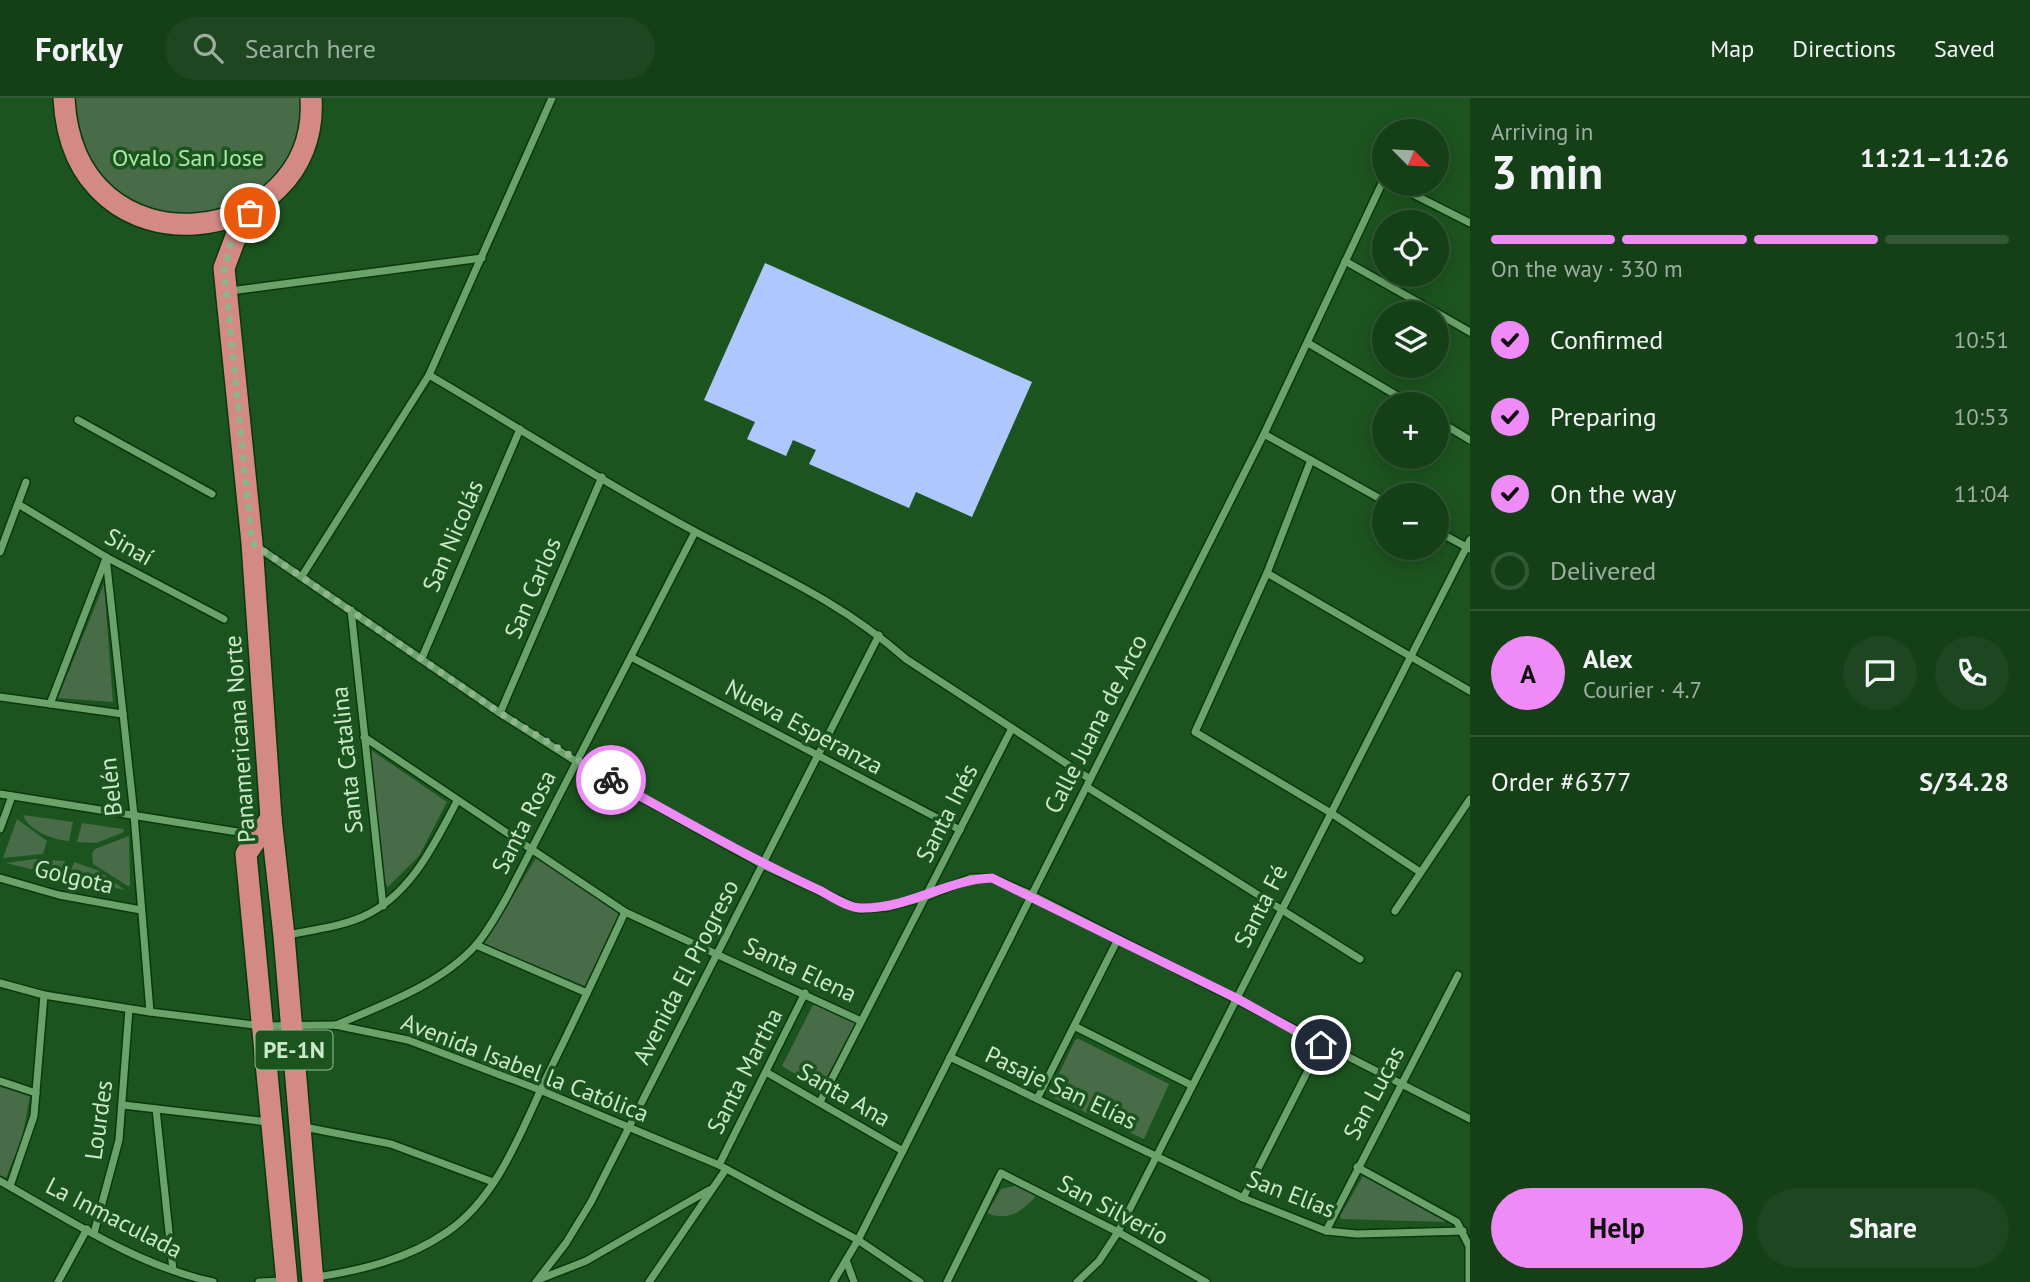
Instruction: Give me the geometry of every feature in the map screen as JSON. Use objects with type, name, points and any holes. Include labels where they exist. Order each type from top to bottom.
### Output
[{"type":"highway","name":"PE-1N","points":[[64,98],[71,142],[80,162],[101,189],[128,210],[149,219],[195,225],[218,222],[259,202],[291,169],[309,128],[312,98]]},
{"type":"highway","name":"Panamericana Norte","points":[[259,202],[242,223],[230,246],[224,268],[252,543],[271,818],[284,936],[313,1280]]},
{"type":"highway","points":[[245,844],[271,818]]},
{"type":"highway","name":"Panamericana Norte","points":[[245,844],[287,1281]]},
{"type":"street","points":[[302,576],[429,375],[552,98]]},
{"type":"street","name":"Calle Juana de Arco","points":[[833,1282],[858,1240],[1264,434],[1376,196]]},
{"type":"street","points":[[1417,196],[1470,223]]},
{"type":"street","points":[[226,291],[482,258]]},
{"type":"street","points":[[1345,261],[1416,301]]},
{"type":"street","points":[[1449,320],[1470,332]]},
{"type":"street","points":[[1308,343],[1391,392]]},
{"type":"street","points":[[429,375],[695,531],[822,596],[879,635],[906,659],[1012,728],[1088,783],[1360,959]]},
{"type":"street","points":[[78,419],[212,494]]},
{"type":"street","points":[[1449,427],[1470,440]]},
{"type":"street","name":"San Nicolás","points":[[422,658],[520,429]]},
{"type":"street","points":[[1264,434],[1372,494]]},
{"type":"street","points":[[1311,460],[1267,573],[1195,732],[1331,813],[1420,872]]},
{"type":"street","name":"San Carlos","points":[[500,713],[602,477]]},
{"type":"street","points":[[0,552],[26,482]]},
{"type":"street","name":"Sinaí","points":[[18,504],[106,557],[223,618]]},
{"type":"street","name":"Santa Rosa","points":[[335,1026],[421,986],[459,961],[476,945],[508,895],[695,531]]},
{"type":"street","points":[[1449,537],[1469,546]]},
{"type":"street","points":[[252,543],[500,713],[577,762],[763,864],[859,909],[888,907],[925,897],[971,878],[992,878],[1032,895],[1236,998],[1400,1086],[1470,1119]]},
{"type":"street","name":"Santa Fé","points":[[1077,1282],[1099,1261],[1118,1232],[1155,1154],[1469,546]]},
{"type":"street","points":[[50,704],[106,557]]},
{"type":"street","name":"Belén","points":[[106,557],[134,816],[150,1012]]},
{"type":"street","points":[[1267,573],[1470,691]]},
{"type":"street","name":"Santa Catalina","points":[[351,610],[383,906]]},
{"type":"street","name":"Avenida El Progreso","points":[[539,1281],[591,1202],[879,635]]},
{"type":"street","name":"Nueva Esperanza","points":[[631,657],[960,830]]},
{"type":"street","points":[[0,697],[123,714]]},
{"type":"street","name":"Santa Inés","points":[[820,1102],[1012,728]]},
{"type":"street","name":"Santa Elena","points":[[364,737],[625,912],[717,952],[861,1021]]},
{"type":"street","points":[[0,794],[134,816],[245,844]]},
{"type":"street","points":[[0,829],[12,796]]},
{"type":"street","points":[[1395,911],[1470,799]]},
{"type":"street","points":[[284,936],[361,918],[383,906],[420,867],[457,801]]},
{"type":"street","name":"Golgota","points":[[0,878],[59,895],[141,910]]},
{"type":"street","points":[[313,1280],[358,1270],[422,1247],[448,1231],[470,1212],[493,1182],[625,912]]},
{"type":"street","points":[[1037,1099],[1118,939]]},
{"type":"street","points":[[476,945],[587,993]]},
{"type":"street","name":"San Lucas","points":[[1326,1231],[1458,975]]},
{"type":"street","name":"Avenida Isabel la Católica","points":[[0,983],[44,995],[150,1012],[262,1026],[335,1026],[408,1040],[540,1090],[722,1167],[858,1240],[920,1282]]},
{"type":"street","name":"Santa Martha","points":[[649,1282],[722,1167],[805,993]]},
{"type":"street","points":[[9,1186],[28,1138],[36,1093],[44,995]]},
{"type":"street","name":"Lourdes","points":[[58,1282],[91,1231],[116,1152],[123,1105],[129,1009]]},
{"type":"street","points":[[1074,1026],[1191,1085]]},
{"type":"street","points":[[1243,1198],[1321,1045]]},
{"type":"street","name":"Pasaje San Elías","points":[[950,1057],[1155,1154]]},
{"type":"street","name":"Santa Ana","points":[[766,1072],[903,1151]]},
{"type":"street","points":[[0,1081],[36,1093]]},
{"type":"street","points":[[123,1105],[272,1123]]},
{"type":"street","points":[[156,1109],[173,1270]]},
{"type":"street","points":[[300,1126],[391,1144],[493,1182]]},
{"type":"street","name":"San Elías","points":[[1155,1154],[1243,1198],[1326,1231],[1357,1234],[1463,1231]]},
{"type":"street","points":[[1357,1167],[1448,1214],[1463,1231],[1469,1245],[1469,1282]]},
{"type":"street","name":"San Silverio","points":[[947,1282],[1001,1173],[1118,1232],[1206,1282]]},
{"type":"street","name":"La Inmaculada","points":[[0,1181],[91,1231],[173,1270],[213,1282]]},
{"type":"street","points":[[539,1281],[586,1261],[709,1190]]},
{"type":"street","points":[[846,1260],[854,1282]]},
{"type":"street","points":[[260,1282],[287,1281]]},
{"type":"green space","name":"Ovalo San Jose","points":[[71,98],[305,98],[296,146],[271,184],[233,209],[166,217],[124,200],[92,169]]},
{"type":"green space","points":[[104,584],[113,702],[58,698]]},
{"type":"green space","points":[[371,750],[447,802],[419,856],[388,887],[384,881]]},
{"type":"green space","points":[[23,815],[73,822],[69,841],[41,833],[29,825]]},
{"type":"green space","points":[[17,819],[47,841],[43,854],[3,858]]},
{"type":"green space","points":[[82,823],[123,829],[124,832],[96,843],[77,842]]},
{"type":"green space","points":[[129,836],[128,886],[93,864],[92,853],[95,849]]},
{"type":"green space","points":[[536,858],[620,911],[585,986],[484,944]]},
{"type":"green space","points":[[35,859],[65,861],[63,877],[6,863]]},
{"type":"green space","points":[[74,862],[97,870],[125,890],[68,879]]},
{"type":"green space","points":[[814,1003],[856,1024],[820,1089],[782,1066]]},
{"type":"green space","points":[[1079,1039],[1169,1084],[1144,1139],[1054,1098],[1050,1092],[1075,1040]]},
{"type":"green space","points":[[0,1087],[30,1096],[22,1138],[6,1178],[0,1175]]},
{"type":"green space","points":[[1363,1176],[1448,1219],[1448,1222],[1341,1219],[1340,1216]]},
{"type":"green space","points":[[1018,1185],[1037,1195],[1015,1213],[1002,1216],[987,1213],[1001,1189]]},
{"type":"building","points":[[765,263],[1032,382],[972,517],[916,492],[909,508],[809,464],[816,450],[793,440],[786,456],[747,439],[755,422],[704,400]]},
{"type":"way so far","points":[[250,213],[230,246],[224,268],[252,543],[500,713],[577,762],[611,780]]},
{"type":"route","points":[[611,780],[763,864],[859,909],[888,907],[925,897],[971,878],[992,878],[1032,895],[1236,998],[1321,1045]]}]
